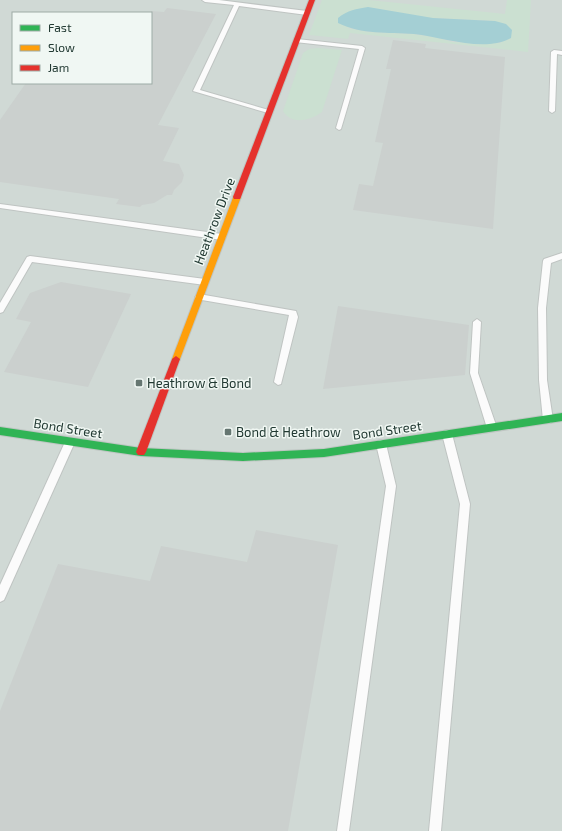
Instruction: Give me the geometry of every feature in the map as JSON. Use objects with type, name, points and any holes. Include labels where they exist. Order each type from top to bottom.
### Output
[{"type":"street","name":"Heathrow Drive","points":[[141,452],[312,0]]},
{"type":"street","name":"Bond Street","points":[[0,431],[141,452],[243,457],[324,453],[562,418]]},
{"type":"lane","points":[[205,0],[307,13]]},
{"type":"lane","points":[[237,4],[196,90],[270,112]]},
{"type":"lane","points":[[297,41],[362,48],[339,128]]},
{"type":"lane","points":[[552,111],[554,52],[562,53]]},
{"type":"lane","points":[[0,206],[222,236]]},
{"type":"lane","points":[[548,420],[543,380],[542,308],[547,261],[562,256]]},
{"type":"lane","points":[[0,310],[30,259],[205,282]]},
{"type":"lane","points":[[199,297],[292,313],[294,317],[278,382]]},
{"type":"lane","points":[[477,322],[474,373],[492,428]]},
{"type":"lane","points":[[435,831],[465,504],[447,434]]},
{"type":"lane","points":[[0,597],[70,442]]},
{"type":"lane","points":[[343,831],[390,486],[381,444]]},
{"type":"shaded area","points":[[0,0],[562,0],[562,831],[0,831]]},
{"type":"green space","points":[[322,0],[369,0],[505,14],[507,0],[531,0],[528,52],[350,33],[348,39],[309,35]],"holes":[[[433,18],[495,21],[501,43],[453,42],[413,34],[370,32],[347,28]]]},
{"type":"green space","points":[[318,48],[342,50],[322,112],[307,119],[291,119],[283,111],[303,53],[309,49]]},
{"type":"water","points":[[368,7],[433,18],[495,21],[506,24],[512,30],[511,38],[489,44],[463,43],[414,34],[356,30],[338,23],[338,18],[345,13]]},
{"type":"building","points":[[167,8],[216,14],[158,125],[179,128],[163,161],[179,164],[184,175],[182,182],[174,190],[172,195],[167,195],[154,203],[142,205],[140,207],[116,204],[119,199],[0,182],[0,120],[25,84],[152,84],[151,11],[164,12]]},
{"type":"building","points":[[393,40],[426,44],[425,48],[505,57],[493,229],[353,210],[359,184],[373,186],[383,143],[375,142],[391,69],[386,69]]},
{"type":"building","points":[[61,282],[131,294],[88,387],[4,372],[31,322],[16,319],[30,293]]},
{"type":"building","points":[[338,306],[469,325],[465,375],[323,389]]},
{"type":"building","points":[[256,530],[338,545],[288,831],[0,831],[0,711],[58,564],[150,581],[161,546],[247,562]]},
{"type":"traffic: fast","points":[[0,431],[141,452],[243,457],[324,453],[562,417]]},
{"type":"traffic: slow","points":[[176,359],[237,197]]},
{"type":"traffic: jam","points":[[237,197],[312,0]]},
{"type":"traffic: jam","points":[[141,452],[176,359]]},
{"type":"place","name":"Heathrow & Bond","points":[[139,383]]},
{"type":"place","name":"Bond & Heathrow","points":[[228,432]]}]
